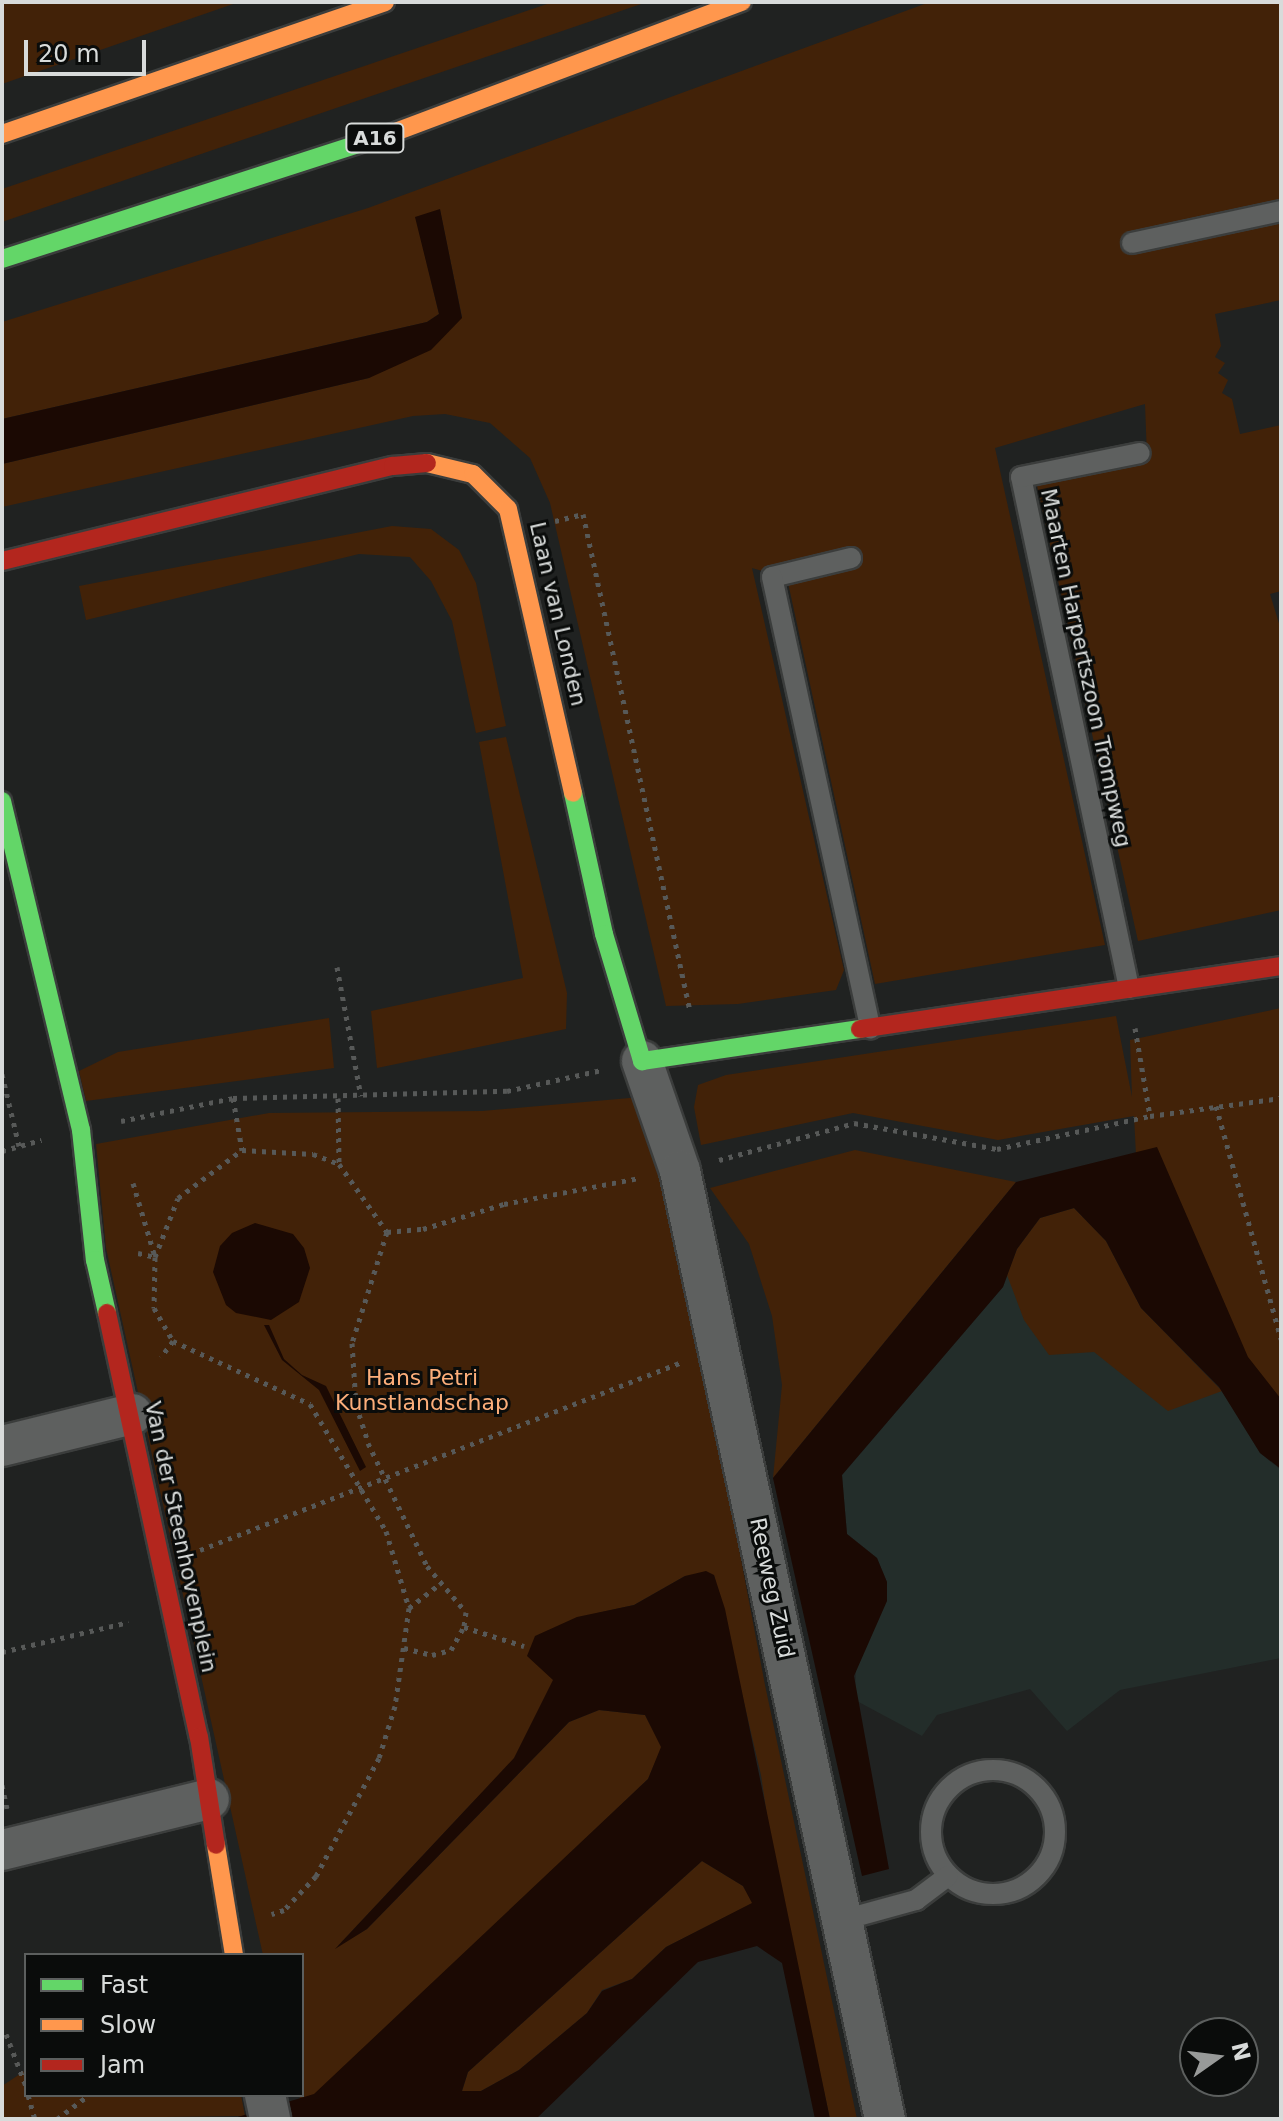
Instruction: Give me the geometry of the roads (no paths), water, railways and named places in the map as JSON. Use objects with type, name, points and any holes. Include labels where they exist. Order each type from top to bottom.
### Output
[{"type":"main road","points":[[2,134],[385,2]]},
{"type":"main road","name":"A16","points":[[2,259],[414,126],[742,2]]},
{"type":"main road","name":"Laan van Londen","points":[[2,561],[393,466],[432,463],[473,474],[508,509],[517,533],[604,934],[642,1061]]},
{"type":"main road","name":"Van der Steenhovenplein","points":[[2,801],[11,876],[81,1130],[95,1260],[132,1414],[173,1612],[209,1799],[234,1953]]},
{"type":"main road","points":[[642,1061],[698,1050],[870,1028],[1281,966]]},
{"type":"street","name":"Reeweg Zuid","points":[[642,1061],[680,1171],[885,2119]]},
{"type":"street","points":[[2,1446],[132,1414]]},
{"type":"street","points":[[2,1850],[209,1799]]},
{"type":"street","points":[[265,2097],[270,2119]]},
{"type":"lane","points":[[1132,243],[1281,211]]},
{"type":"lane","name":"Maarten Harpertszoon Trompweg","points":[[1129,988],[1021,477],[1140,453]]},
{"type":"lane","points":[[851,558],[772,577],[870,1028]]},
{"type":"lane","points":[[998,1769],[1037,1787],[1055,1822],[1049,1860],[1038,1876],[1003,1894],[964,1888],[948,1876],[930,1837],[932,1815],[957,1780],[998,1769]]},
{"type":"lane","points":[[843,1920],[916,1900],[948,1876]]},
{"type":"park label","name":"Hans Petri Kunstlandschap","points":[[422,1390]]}]
